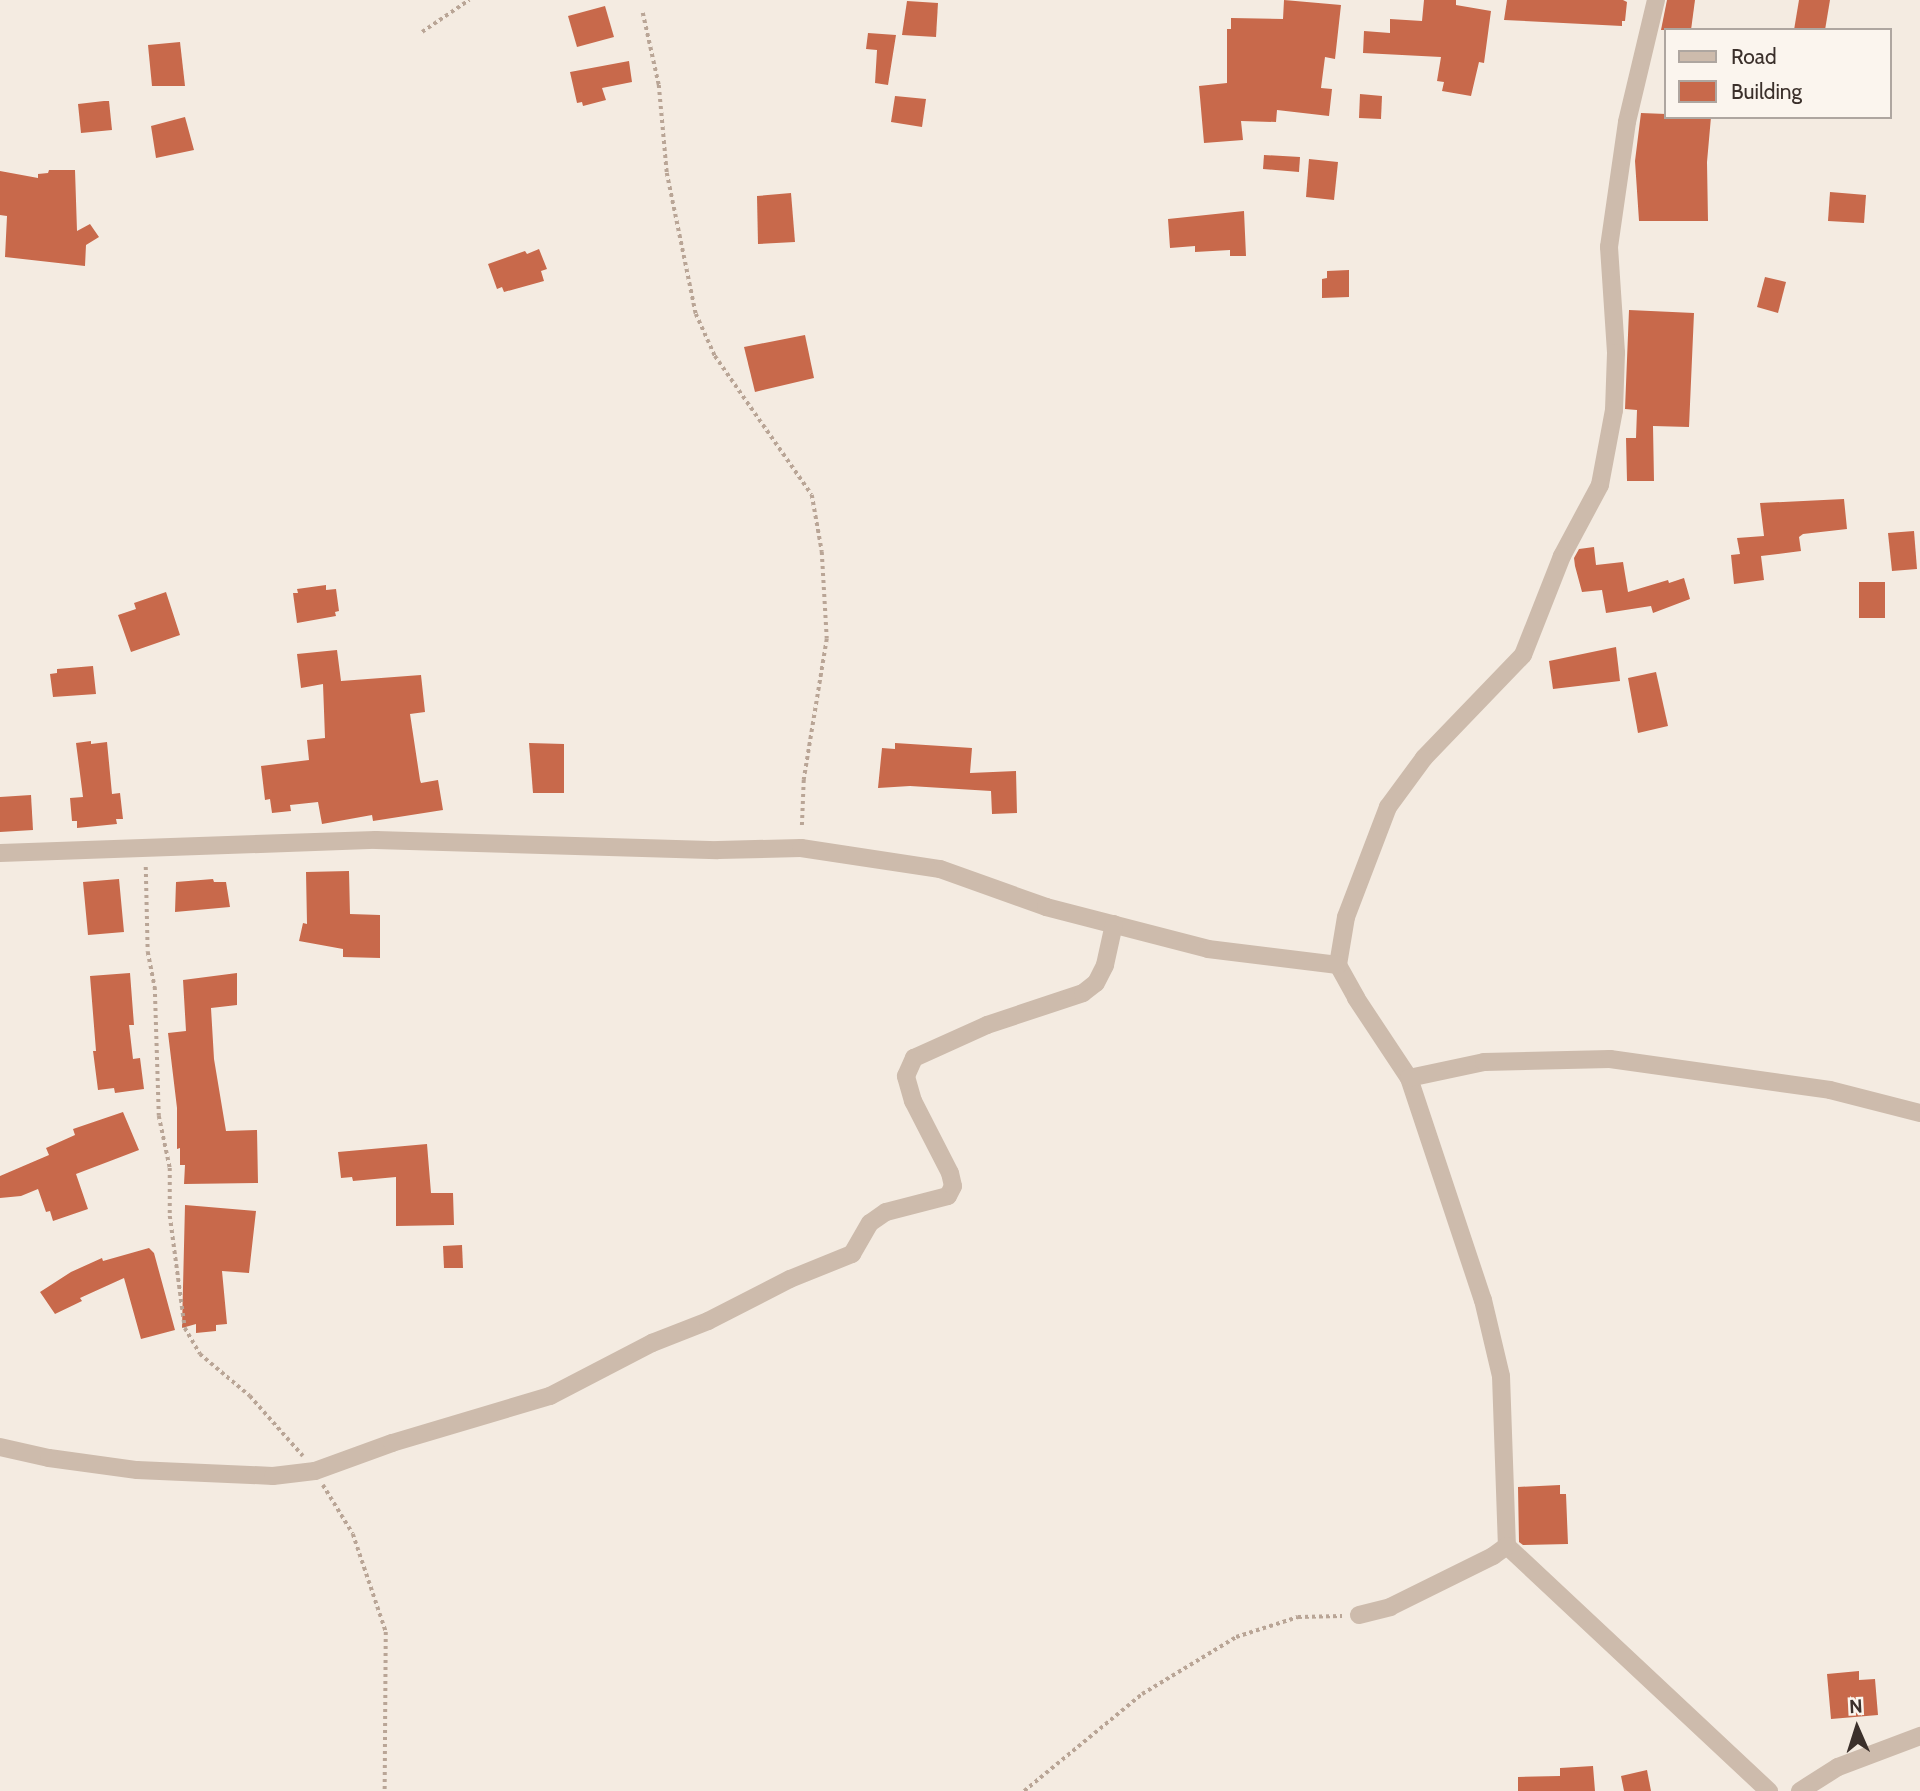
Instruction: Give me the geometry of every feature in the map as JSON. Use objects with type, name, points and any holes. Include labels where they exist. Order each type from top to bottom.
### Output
[{"type":"street","points":[[1656,0],[1627,122],[1609,247],[1616,353],[1614,411],[1600,485],[1562,556],[1540,618],[1523,655],[1424,758],[1388,807],[1346,917],[1338,965],[1356,998],[1409,1078],[1483,1300],[1502,1376],[1507,1546],[1769,1791]]},
{"type":"street","points":[[0,853],[376,840],[718,850],[801,848],[940,869],[1045,907],[1208,949],[1338,965]]},
{"type":"street","points":[[0,1447],[49,1458],[137,1470],[273,1476],[314,1471],[392,1443],[550,1396],[652,1343],[708,1321],[790,1279],[852,1254],[870,1223],[886,1212],[948,1196],[953,1186],[950,1173],[914,1101],[906,1076],[914,1058],[987,1025],[1083,993],[1096,983],[1105,965],[1114,924]]},
{"type":"street","points":[[1409,1078],[1484,1062],[1610,1059],[1830,1090],[1920,1113]]},
{"type":"street","points":[[1359,1615],[1390,1607],[1493,1556],[1507,1546]]},
{"type":"street","points":[[1800,1791],[1838,1768],[1920,1736]]},
{"type":"path","points":[[422,32],[469,0]]},
{"type":"path","points":[[643,13],[659,85],[669,185],[696,314],[715,356],[812,495],[822,552],[827,639],[804,780],[801,848]]},
{"type":"path","points":[[145,847],[150,917],[148,952],[155,987],[159,1116],[170,1168],[170,1216],[185,1328],[200,1354],[250,1396],[289,1436],[353,1534],[386,1632],[384,1791]]},
{"type":"path","points":[[1024,1791],[1142,1694],[1236,1637],[1298,1617],[1359,1615]]},
{"type":"building","points":[[1284,0],[1341,5],[1335,59],[1325,57],[1321,88],[1332,89],[1329,116],[1277,110],[1276,122],[1241,121],[1243,140],[1204,143],[1199,86],[1227,83],[1227,29],[1231,29],[1231,18],[1283,19]]},
{"type":"building","points":[[1424,0],[1456,0],[1456,5],[1491,11],[1484,63],[1479,62],[1471,96],[1442,91],[1444,82],[1437,81],[1441,57],[1363,53],[1364,31],[1390,33],[1390,19],[1422,21]]},
{"type":"building","points":[[1507,0],[1627,2],[1622,26],[1504,20]]},
{"type":"building","points":[[1667,0],[1695,0],[1691,28],[1661,30]]},
{"type":"building","points":[[1799,0],[1830,0],[1825,28],[1794,28]]},
{"type":"building","points":[[907,1],[938,3],[936,37],[902,35]]},
{"type":"building","points":[[605,6],[614,37],[577,47],[568,16]]},
{"type":"building","points":[[868,33],[896,35],[888,85],[875,83],[877,50],[866,49]]},
{"type":"building","points":[[180,42],[185,86],[152,86],[148,45]]},
{"type":"building","points":[[629,61],[632,82],[602,88],[606,100],[583,106],[582,102],[577,103],[570,72]]},
{"type":"building","points":[[1360,94],[1382,96],[1381,119],[1359,118]]},
{"type":"building","points":[[895,96],[926,99],[922,127],[891,122]]},
{"type":"building","points":[[109,101],[112,130],[81,133],[78,104]]},
{"type":"building","points":[[1641,113],[1664,114],[1664,119],[1711,119],[1707,162],[1708,221],[1639,221],[1635,161]]},
{"type":"building","points":[[185,117],[194,150],[156,158],[151,126]]},
{"type":"building","points":[[1264,155],[1300,157],[1299,172],[1263,169]]},
{"type":"building","points":[[1309,159],[1338,162],[1334,200],[1306,197]]},
{"type":"building","points":[[49,170],[75,170],[77,231],[90,224],[99,237],[86,245],[85,266],[5,257],[7,216],[0,215],[0,171],[38,178],[38,174],[48,173]]},
{"type":"building","points":[[1830,192],[1866,195],[1864,223],[1828,221]]},
{"type":"building","points":[[791,193],[795,242],[758,244],[757,196]]},
{"type":"building","points":[[1244,211],[1246,256],[1230,256],[1230,250],[1195,252],[1195,246],[1170,248],[1168,219]]},
{"type":"building","points":[[539,249],[547,269],[541,271],[544,281],[504,292],[502,287],[497,289],[488,264]]},
{"type":"building","points":[[1349,270],[1349,297],[1322,298],[1322,279],[1327,278],[1327,271]]},
{"type":"building","points":[[1765,277],[1786,282],[1778,313],[1757,307]]},
{"type":"building","points":[[1629,310],[1694,313],[1689,427],[1653,426],[1654,481],[1627,481],[1626,438],[1636,438],[1637,410],[1625,409]]},
{"type":"building","points":[[805,335],[814,378],[755,392],[744,347]]},
{"type":"building","points":[[1844,499],[1847,529],[1803,534],[1799,537],[1801,551],[1761,556],[1764,580],[1734,584],[1731,555],[1740,554],[1737,538],[1764,536],[1760,503]]},
{"type":"building","points":[[1914,531],[1917,569],[1892,571],[1888,533]]},
{"type":"building","points":[[1594,547],[1596,565],[1623,562],[1628,592],[1684,578],[1690,599],[1653,613],[1651,606],[1606,613],[1602,590],[1582,592],[1575,566],[1574,558],[1579,549]]},
{"type":"building","points":[[1859,582],[1885,582],[1885,618],[1859,618]]},
{"type":"building","points":[[326,585],[326,590],[336,589],[339,611],[335,612],[336,616],[297,623],[293,593],[298,593],[297,589]]},
{"type":"building","points":[[166,592],[180,635],[131,652],[118,615],[136,609],[134,603]]},
{"type":"building","points":[[1616,647],[1620,681],[1553,689],[1549,661]]},
{"type":"building","points":[[337,650],[341,681],[421,675],[425,712],[410,714],[420,780],[421,783],[438,780],[443,810],[373,821],[372,815],[322,824],[318,802],[290,805],[291,811],[272,813],[270,799],[265,800],[261,766],[309,760],[307,740],[325,738],[323,684],[301,688],[297,654]]},
{"type":"building","points":[[93,666],[96,694],[53,697],[50,674],[57,673],[57,669]]},
{"type":"building","points":[[1656,672],[1668,726],[1638,733],[1628,678]]},
{"type":"building","points":[[91,741],[91,744],[107,742],[112,794],[120,793],[123,819],[116,819],[117,824],[77,828],[77,821],[72,821],[70,798],[83,797],[76,743]]},
{"type":"building","points":[[529,743],[564,744],[564,793],[533,793]]},
{"type":"building","points":[[895,743],[972,748],[970,773],[1016,771],[1017,813],[992,814],[991,791],[910,786],[878,788],[882,748],[895,749]]},
{"type":"building","points":[[31,795],[33,830],[0,832],[0,797]]},
{"type":"building","points":[[349,871],[350,914],[380,915],[380,958],[343,957],[343,949],[299,941],[303,923],[307,924],[306,872]]},
{"type":"building","points":[[119,879],[124,932],[88,935],[83,882]]},
{"type":"building","points":[[213,879],[214,882],[226,882],[230,907],[175,912],[176,882]]},
{"type":"building","points":[[130,973],[134,1025],[129,1025],[133,1059],[140,1058],[144,1089],[115,1093],[114,1088],[98,1090],[93,1051],[96,1051],[90,976]]},
{"type":"building","points":[[237,973],[237,1005],[211,1008],[214,1059],[226,1131],[257,1130],[258,1183],[184,1184],[185,1165],[180,1165],[180,1148],[177,1149],[177,1108],[168,1033],[186,1031],[183,980]]},
{"type":"building","points":[[123,1112],[139,1150],[76,1174],[88,1209],[53,1221],[50,1211],[46,1212],[38,1189],[21,1196],[0,1198],[0,1176],[49,1155],[46,1148],[75,1135],[73,1129]]},
{"type":"building","points":[[427,1144],[431,1193],[453,1193],[454,1225],[396,1226],[396,1177],[353,1181],[352,1177],[341,1178],[338,1152]]},
{"type":"building","points":[[185,1205],[256,1211],[249,1273],[222,1271],[227,1324],[216,1325],[216,1331],[196,1333],[196,1324],[182,1328]]},
{"type":"building","points":[[462,1245],[463,1268],[444,1268],[443,1246]]},
{"type":"building","points":[[149,1248],[154,1253],[175,1330],[141,1339],[124,1278],[80,1298],[82,1301],[55,1314],[40,1292],[71,1272],[102,1258],[103,1261]]},
{"type":"building","points":[[1560,1485],[1560,1494],[1566,1494],[1568,1544],[1523,1545],[1519,1542],[1518,1487]]},
{"type":"building","points":[[1859,1671],[1859,1680],[1875,1679],[1878,1715],[1831,1719],[1827,1674]]},
{"type":"building","points":[[1593,1766],[1595,1791],[1518,1791],[1518,1777],[1560,1776],[1560,1768]]},
{"type":"building","points":[[1647,1770],[1651,1791],[1624,1791],[1621,1776]]}]
